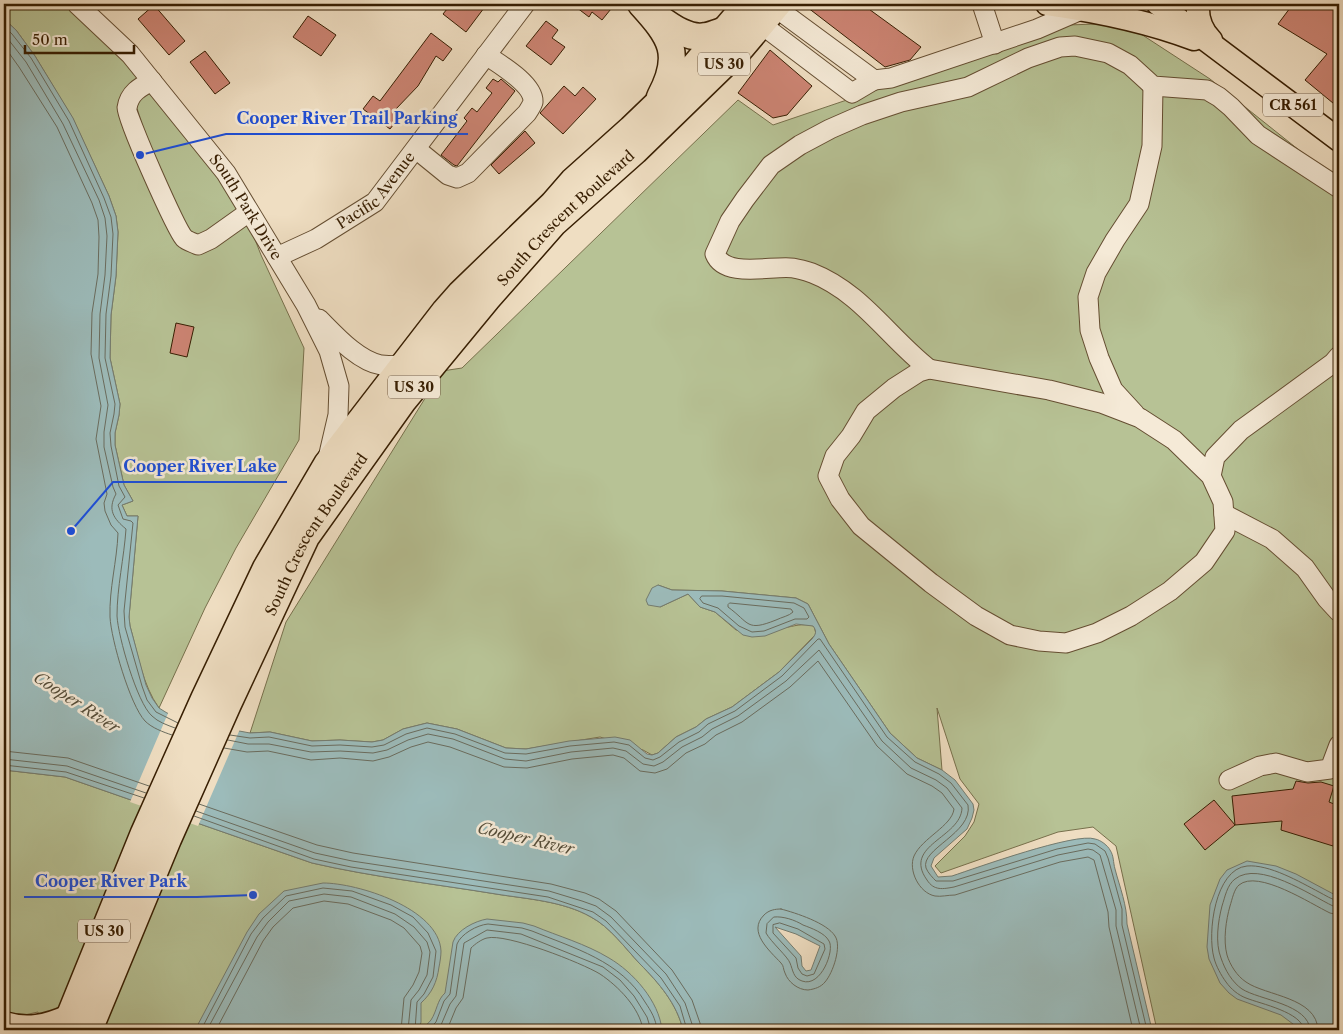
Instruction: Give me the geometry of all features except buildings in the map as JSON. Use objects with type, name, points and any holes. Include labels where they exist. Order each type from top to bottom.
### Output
[{"type":"highway","points":[[644,6],[672,27],[696,37],[705,37],[725,30]]},
{"type":"highway","points":[[644,6],[663,30],[669,41],[672,54],[669,81],[661,112]]},
{"type":"highway","name":"US 30","points":[[661,112],[685,77],[725,30],[765,10]]},
{"type":"highway","name":"US 30","points":[[661,112],[741,48],[765,10]]},
{"type":"highway","name":"South Crescent Boulevard","points":[[74,1026],[216,701],[266,568],[327,464],[460,294],[553,204],[573,181],[631,129],[661,112]]},
{"type":"highway","name":"South Crescent Boulevard","points":[[216,701],[306,537],[402,401],[487,299],[554,223],[628,156],[661,112]]},
{"type":"highway","points":[[4,1026],[30,1030],[54,1025],[74,1026]]},
{"type":"main road","name":"CR 561","points":[[1047,4],[1116,16],[1167,29],[1219,48]]},
{"type":"main road","name":"CR 561","points":[[1158,4],[1339,140]]},
{"type":"main road","points":[[1198,4],[1200,23],[1206,35],[1219,48]]},
{"type":"street","name":"South Park Drive","points":[[77,4],[130,54],[226,173],[306,305],[329,351],[339,386],[338,416],[327,464]]},
{"type":"street","name":"Pacific Avenue","points":[[277,257],[316,239],[375,202],[525,4]]},
{"type":"street","points":[[982,4],[995,44]]},
{"type":"street","points":[[765,10],[852,93],[874,80],[891,78],[995,44],[1081,10]]},
{"type":"street","points":[[929,369],[855,299],[812,273],[793,268],[742,269],[724,265],[717,259],[715,254],[730,221],[771,165],[800,145],[830,129],[862,115],[902,102],[968,87],[1028,58],[1060,47],[1075,46],[1108,53],[1130,65],[1153,86],[1207,90],[1219,97],[1258,135],[1339,188]]},
{"type":"street","points":[[416,149],[448,175],[457,178],[468,173],[527,113],[533,103],[531,92],[521,80],[486,55]]},
{"type":"street","points":[[152,81],[137,88],[130,98],[127,113],[148,163],[184,238],[198,245],[211,239],[249,212]]},
{"type":"street","points":[[1140,418],[1113,390],[1102,366],[1090,330],[1088,297],[1096,273],[1139,204],[1152,146],[1153,86]]},
{"type":"street","name":"South Park Drive","points":[[306,305],[339,340],[366,360],[379,365],[404,364]]},
{"type":"street","points":[[1211,476],[1216,457],[1241,430],[1333,363],[1339,356]]},
{"type":"street","points":[[929,369],[1049,390],[1101,403],[1140,418],[1174,440],[1211,476],[1223,502],[1225,531],[1204,562],[1170,591],[1131,616],[1097,634],[1066,643],[1039,641],[1010,635],[976,616],[931,583],[861,526],[840,499],[828,476],[835,456],[851,436],[866,411],[894,388],[919,372],[929,369]]},
{"type":"street","points":[[1224,514],[1272,539],[1305,568],[1327,599],[1339,612]]},
{"type":"street","points":[[1229,780],[1260,766],[1276,763],[1307,772],[1330,769],[1339,744]]},
{"type":"green space","points":[[4,4],[77,4],[235,188],[261,255],[304,348],[299,440],[236,548],[205,608],[159,708],[144,679],[129,617],[138,516],[127,516],[122,505],[133,501],[124,485],[115,445],[120,404],[110,358],[111,315],[116,276],[118,232],[116,216],[109,196],[73,119],[35,56],[16,30],[4,19]]},
{"type":"green space","points":[[1124,23],[1210,79],[1339,182],[1339,1030],[1157,1030],[1116,846],[1093,827],[1058,832],[941,873],[935,866],[965,836],[974,822],[979,804],[960,779],[937,708],[942,770],[917,758],[890,733],[829,644],[808,604],[796,598],[722,591],[672,590],[658,585],[660,607],[688,594],[700,607],[715,612],[736,630],[771,629],[805,625],[814,626],[816,634],[779,672],[732,707],[706,719],[696,727],[676,737],[658,753],[652,755],[643,750],[600,737],[526,749],[506,748],[457,729],[427,723],[403,729],[383,740],[372,742],[312,741],[270,732],[250,733],[286,622],[442,371],[462,368],[738,100],[773,125],[1068,25]]},
{"type":"green space","points":[[4,770],[65,777],[312,863],[381,876],[545,901],[569,907],[598,921],[611,932],[666,994],[676,1011],[683,1030],[40,1030],[38,1012],[15,1017],[4,1013]]},
{"type":"water","name":"Cooper River","points":[[4,19],[16,30],[35,56],[73,118],[109,196],[116,216],[118,232],[116,276],[111,315],[110,358],[120,404],[115,445],[124,485],[133,501],[122,505],[127,516],[138,516],[129,617],[146,685],[159,708],[191,722],[250,733],[270,732],[312,741],[372,742],[383,740],[403,729],[427,723],[457,729],[506,748],[526,749],[569,741],[615,737],[630,740],[647,754],[652,755],[658,753],[676,737],[696,727],[706,719],[732,707],[779,672],[812,639],[816,632],[813,626],[796,624],[765,636],[752,637],[743,635],[715,612],[700,607],[688,594],[660,607],[648,605],[646,600],[652,588],[658,585],[672,590],[722,591],[796,598],[808,604],[829,644],[890,733],[917,758],[942,770],[955,780],[973,804],[974,810],[967,829],[934,858],[931,866],[938,877],[952,876],[1025,852],[1084,838],[1095,839],[1108,847],[1112,855],[1125,903],[1127,924],[1152,1030],[683,1030],[676,1011],[666,994],[611,932],[598,921],[569,907],[545,901],[381,876],[312,863],[65,777],[4,770]],"holes":[[[775,927],[796,934],[820,946],[811,970],[806,971],[802,966],[801,956]]]},
{"type":"water","points":[[1247,861],[1276,866],[1296,874],[1339,897],[1339,1030],[1301,1030],[1281,1015],[1237,999],[1220,983],[1209,959],[1207,947],[1210,905],[1220,879],[1227,870]]},
{"type":"water","points":[[323,883],[356,888],[394,901],[427,922],[437,936],[441,951],[438,972],[431,991],[421,1003],[419,1030],[195,1030],[247,932],[259,914],[284,891]]},
{"type":"water","points":[[487,919],[534,926],[581,944],[609,958],[627,971],[643,988],[656,1008],[662,1030],[423,1030],[431,1020],[440,999],[445,993],[455,938],[467,927]]},
{"type":"pier","points":[[169,711],[192,720],[240,729],[198,826],[130,802]]},
{"type":"place","name":"Cooper River Trail Parking","points":[[140,155]]},
{"type":"place","name":"Cooper River Lake","points":[[71,531]]},
{"type":"place","name":"Cooper River Park","points":[[253,895]]}]
